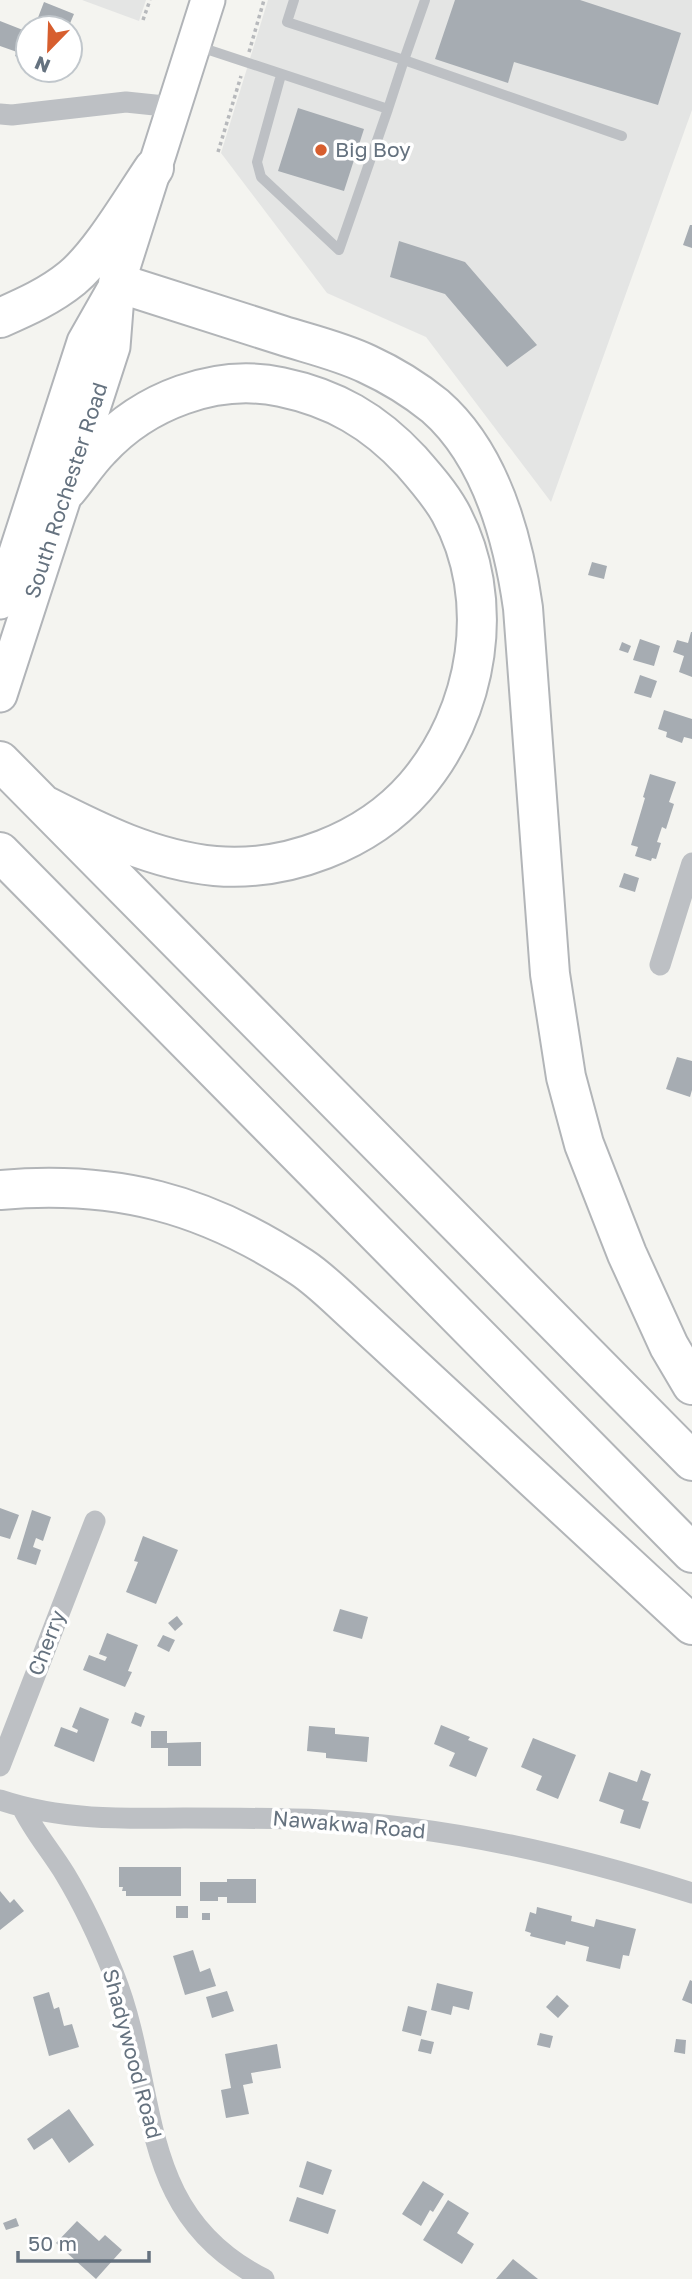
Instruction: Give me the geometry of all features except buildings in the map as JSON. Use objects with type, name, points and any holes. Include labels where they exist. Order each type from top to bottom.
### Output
[{"type":"highway","points":[[0,318],[39,301],[73,277],[101,245],[154,168]]},
{"type":"highway","points":[[118,283],[365,362],[405,384],[436,407],[466,442],[488,479],[503,515],[517,569],[523,608],[550,974],[566,1077],[584,1144],[627,1254],[669,1346],[692,1385]]},
{"type":"highway","points":[[44,806],[131,847],[176,860],[217,866],[245,866],[275,863],[312,854],[344,841],[384,816],[415,787],[446,744],[463,704],[473,670],[478,632],[475,588],[466,548],[450,512],[434,489],[397,446],[353,412],[307,393],[265,384],[242,384],[219,385],[177,397],[133,419],[100,448],[67,490]]},
{"type":"highway","points":[[0,761],[692,1461]]},
{"type":"highway","points":[[0,852],[692,1553]]},
{"type":"highway","points":[[0,1191],[43,1187],[83,1188],[122,1192],[153,1199],[203,1214],[249,1236],[303,1268],[692,1625]]},
{"type":"main road","name":"South Rochester Road","points":[[0,602],[84,342],[118,283],[208,0]]},
{"type":"main road","name":"South Rochester Road","points":[[0,695],[113,347],[118,283]]},
{"type":"street","points":[[0,114],[12,115],[125,102],[174,107]]},
{"type":"street","points":[[660,965],[692,863]]},
{"type":"street","name":"Cherry","points":[[0,1766],[95,1521]]},
{"type":"street","name":"Nawakwa Road","points":[[0,1800],[22,1807],[125,1820],[278,1818],[409,1829],[546,1851],[692,1893]]},
{"type":"street","name":"Shadywood Road","points":[[22,1807],[30,1825],[82,1902],[116,1979],[127,2014],[158,2154],[169,2183],[192,2221],[211,2242],[229,2258],[264,2279]]},
{"type":"lane","points":[[294,0],[288,22],[622,136]]},
{"type":"lane","points":[[281,75],[257,162],[261,177],[339,250],[425,0]]},
{"type":"lane","points":[[194,45],[388,109]]},
{"type":"path","points":[[144,20],[150,0]]},
{"type":"path","points":[[249,50],[264,0]]},
{"type":"path","points":[[218,152],[242,72]]},
{"type":"shaded area","points":[[82,0],[146,0],[139,21]]},
{"type":"shaded area","points":[[268,0],[692,0],[692,110],[551,502],[426,337],[327,293],[221,153]]},
{"type":"place","name":"Big Boy","points":[[321,150]]}]
